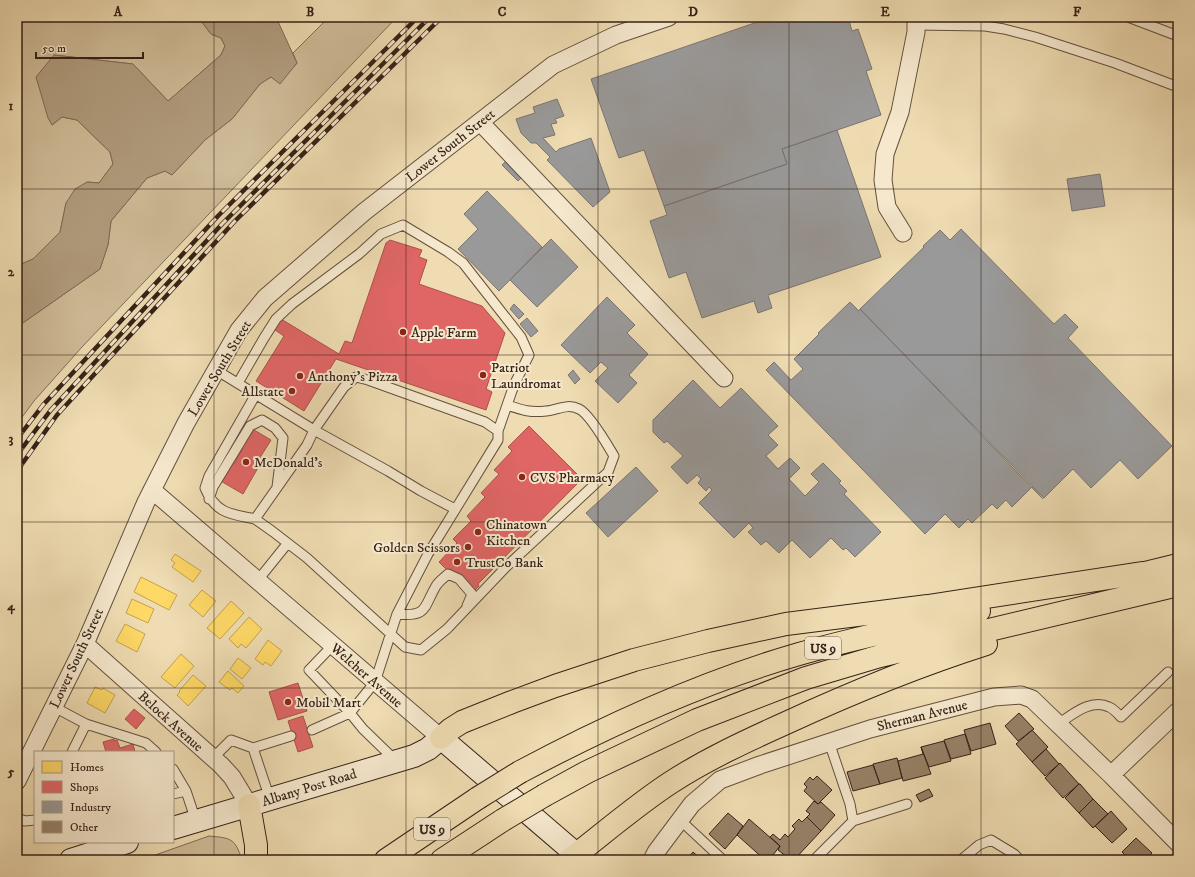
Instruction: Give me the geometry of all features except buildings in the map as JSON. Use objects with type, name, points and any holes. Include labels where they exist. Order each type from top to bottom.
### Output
[{"type":"highway","name":"US 9","points":[[442,860],[503,820],[593,769],[690,723],[733,705],[806,678],[880,656],[1145,583],[1178,565]]},
{"type":"highway","name":"US 9","points":[[386,860],[478,798],[520,772],[561,750],[685,695],[767,665],[837,644],[1145,583],[1178,585]]},
{"type":"highway","points":[[441,738],[462,722],[548,688],[634,660],[708,641],[786,624],[928,606],[1145,583]]},
{"type":"highway","points":[[576,858],[641,803],[684,775],[734,747],[867,687],[1145,583]]},
{"type":"highway","points":[[249,805],[256,845],[256,860]]},
{"type":"main road","name":"Albany Post Road","points":[[174,828],[414,756],[428,749],[441,738]]},
{"type":"main road","name":"Welcher Avenue","points":[[441,738],[576,858]]},
{"type":"main road","points":[[71,860],[104,851],[124,843]]},
{"type":"street","name":"Lower South Street","points":[[17,781],[85,644],[152,490],[186,423],[239,330],[266,298],[364,212],[553,65],[616,35],[669,17]]},
{"type":"street","points":[[903,233],[887,207],[883,180],[885,154],[900,112],[916,32],[916,21]]},
{"type":"street","points":[[480,122],[724,378]]},
{"type":"street","name":"Welcher Avenue","points":[[152,490],[441,738]]},
{"type":"street","name":"Belock Avenue","points":[[85,644],[213,758],[232,777],[249,805]]},
{"type":"street","name":"Sherman Avenue","points":[[652,860],[656,852],[692,804],[720,780],[760,764],[870,729],[994,697],[1021,695],[1032,699],[1111,775],[1178,843]]},
{"type":"street","points":[[1111,775],[1178,712]]},
{"type":"lane","points":[[1128,17],[1178,36]]},
{"type":"lane","points":[[916,21],[985,26],[1027,35],[1115,63],[1178,87]]},
{"type":"lane","points":[[238,383],[276,319],[359,254],[381,234],[403,224],[463,263],[521,337],[529,355],[514,385],[498,431],[498,440],[428,554],[397,614],[375,682],[350,713],[312,730]]},
{"type":"lane","points":[[216,370],[314,430],[455,509]]},
{"type":"lane","points":[[255,519],[307,445],[314,430],[344,387],[356,377],[485,422],[498,431]]},
{"type":"lane","points":[[256,394],[209,476],[205,488],[209,499],[225,513],[255,519],[272,531],[307,558],[405,647],[422,650],[465,612],[506,567],[608,472],[614,456],[598,430],[580,409],[567,405],[548,411],[526,412],[507,405]]},
{"type":"lane","points":[[209,499],[213,487],[250,426],[262,420],[275,428],[283,438],[277,488]]},
{"type":"lane","points":[[258,580],[287,544]]},
{"type":"lane","points":[[397,614],[412,616],[425,609],[437,584],[448,574],[459,579],[472,594],[465,612]]},
{"type":"lane","points":[[333,645],[309,670],[350,713],[363,729],[396,761]]},
{"type":"lane","points":[[1058,724],[1084,707],[1096,705],[1110,707],[1121,717],[1168,672]]},
{"type":"lane","points":[[54,707],[86,724],[140,740],[155,751]]},
{"type":"lane","points":[[72,751],[86,724]]},
{"type":"lane","points":[[213,758],[231,740],[253,748],[291,736]]},
{"type":"lane","points":[[829,742],[850,804],[854,822]]},
{"type":"lane","points":[[253,748],[270,799]]},
{"type":"lane","points":[[174,770],[186,791],[196,821]]},
{"type":"lane","points":[[174,794],[186,791]]},
{"type":"lane","points":[[814,860],[854,822],[907,804]]},
{"type":"lane","points":[[17,818],[25,821],[34,820]]},
{"type":"lane","points":[[680,820],[723,860]]},
{"type":"lane","points":[[961,860],[979,845],[991,840],[1014,854],[1020,860]]},
{"type":"shaded area","points":[[17,17],[198,17],[211,34],[221,38],[225,46],[221,55],[168,101],[133,64],[54,55],[52,125],[62,117],[77,120],[110,152],[113,164],[99,183],[87,182],[66,203],[60,232],[33,259],[17,266]]},
{"type":"shaded area","points":[[198,17],[276,17],[297,63],[280,84],[271,77],[260,84],[232,119],[205,140],[172,175],[165,171],[147,178],[111,221],[108,245],[100,269],[17,327],[17,266],[33,259],[60,232],[66,203],[75,189],[87,182],[99,183],[113,164],[110,152],[77,120],[62,117],[52,125],[48,118],[36,77],[54,55],[133,64],[168,101],[221,55],[225,46],[221,38],[211,34]]},
{"type":"shaded area","points":[[329,17],[397,17],[82,347],[34,401],[17,424],[17,327],[100,269],[108,245],[111,221],[147,178],[165,171],[172,175],[205,140],[232,119],[260,84],[271,77],[280,83],[297,63],[293,53]]},
{"type":"shaded area","points":[[209,836],[231,840],[237,847],[242,860],[141,860]]},
{"type":"railway","points":[[17,439],[43,405],[218,216],[418,17]]},
{"type":"railway","points":[[17,455],[50,411],[223,223],[430,17]]},
{"type":"railway","points":[[17,471],[57,415],[235,221],[442,17]]},
{"type":"place","name":"Apple Farm","points":[[403,332]]},
{"type":"place","name":"Patriot Laundromat","points":[[483,375]]},
{"type":"place","name":"Anthony's Pizza","points":[[300,376]]},
{"type":"place","name":"Allstate","points":[[292,391]]},
{"type":"place","name":"McDonald's","points":[[246,462]]},
{"type":"place","name":"CVS Pharmacy","points":[[522,477]]},
{"type":"place","name":"Chinatown Kitchen","points":[[478,532]]},
{"type":"place","name":"Golden Scissors","points":[[468,547]]},
{"type":"place","name":"TrustCo Bank","points":[[457,562]]},
{"type":"place","name":"Mobil Mart","points":[[288,702]]}]
